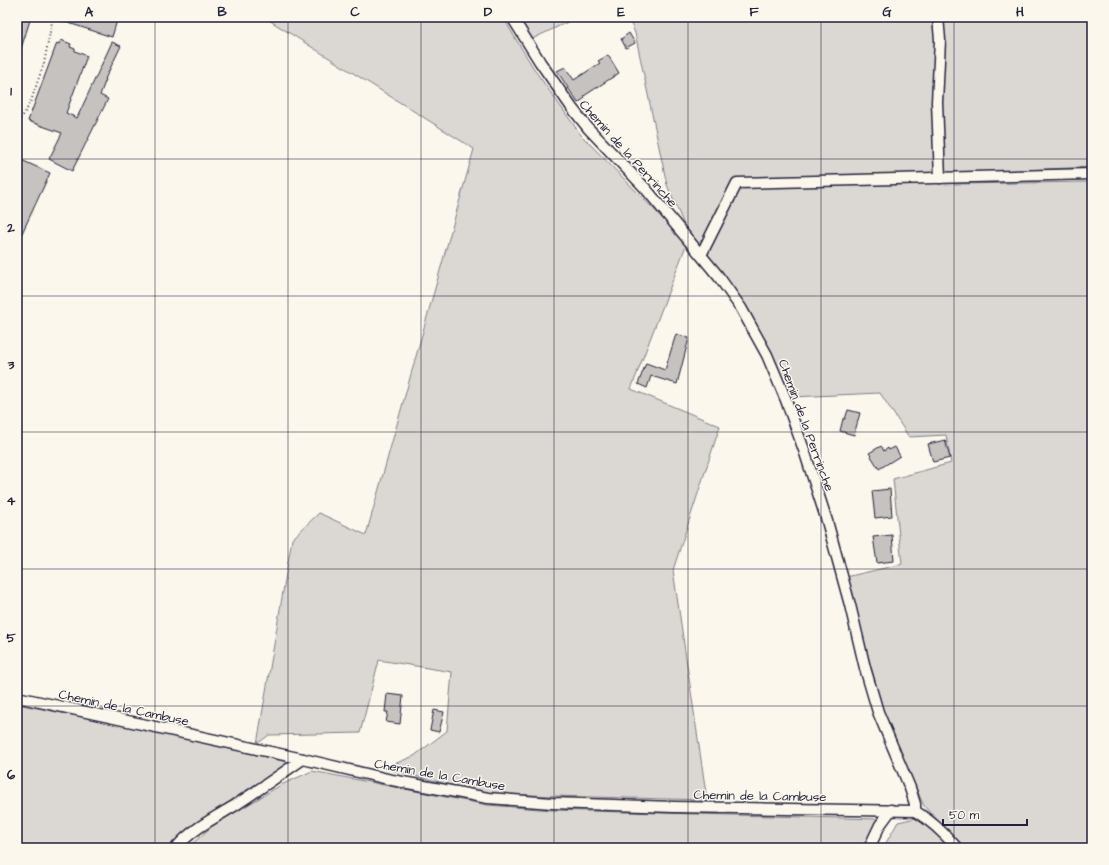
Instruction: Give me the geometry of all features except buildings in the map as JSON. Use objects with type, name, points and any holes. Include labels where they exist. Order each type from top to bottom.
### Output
[{"type":"street","name":"Chemin de la Perrinche","points":[[512,17],[540,62],[572,108],[588,128],[646,189],[701,255],[741,308],[767,355],[786,400],[804,450],[850,605],[865,668],[878,712],[910,788],[915,804],[914,811]]},
{"type":"street","points":[[938,17],[940,40],[937,102],[940,178]]},
{"type":"street","points":[[701,255],[737,183],[1092,174]]},
{"type":"street","name":"Chemin de la Cambuse","points":[[17,697],[303,759],[392,780],[488,798],[552,803],[666,807],[914,811]]},
{"type":"street","points":[[176,848],[181,842],[202,826],[303,759]]},
{"type":"street","points":[[869,848],[880,825],[891,810]]},
{"type":"street","points":[[914,811],[928,820],[949,839],[956,848]]},
{"type":"path","points":[[17,121],[22,117],[32,98],[44,63],[53,17]]},
{"type":"shaded area","points":[[264,17],[503,17],[536,72],[581,135],[687,243],[631,389],[720,426],[673,570],[707,800],[482,793],[384,768],[414,756],[447,731],[452,672],[379,660],[360,733],[269,735],[257,744],[292,539],[319,513],[366,535],[474,149]]},
{"type":"shaded area","points":[[516,17],[578,17],[530,40]]},
{"type":"shaded area","points":[[628,17],[1092,17],[1092,167],[954,173],[954,184],[1092,182],[1092,848],[964,848],[924,806],[886,720],[846,577],[902,564],[893,479],[951,463],[946,435],[909,437],[880,393],[792,397],[750,312],[684,225],[667,185],[635,33]]},
{"type":"shaded area","points":[[17,704],[182,737],[287,762],[286,768],[210,814],[169,848],[17,848]]},
{"type":"shaded area","points":[[312,771],[487,805],[552,810],[878,819],[863,848],[188,848],[211,827],[281,785]]},
{"type":"shaded area","points":[[916,818],[943,840],[949,848],[883,848],[898,822]]}]
